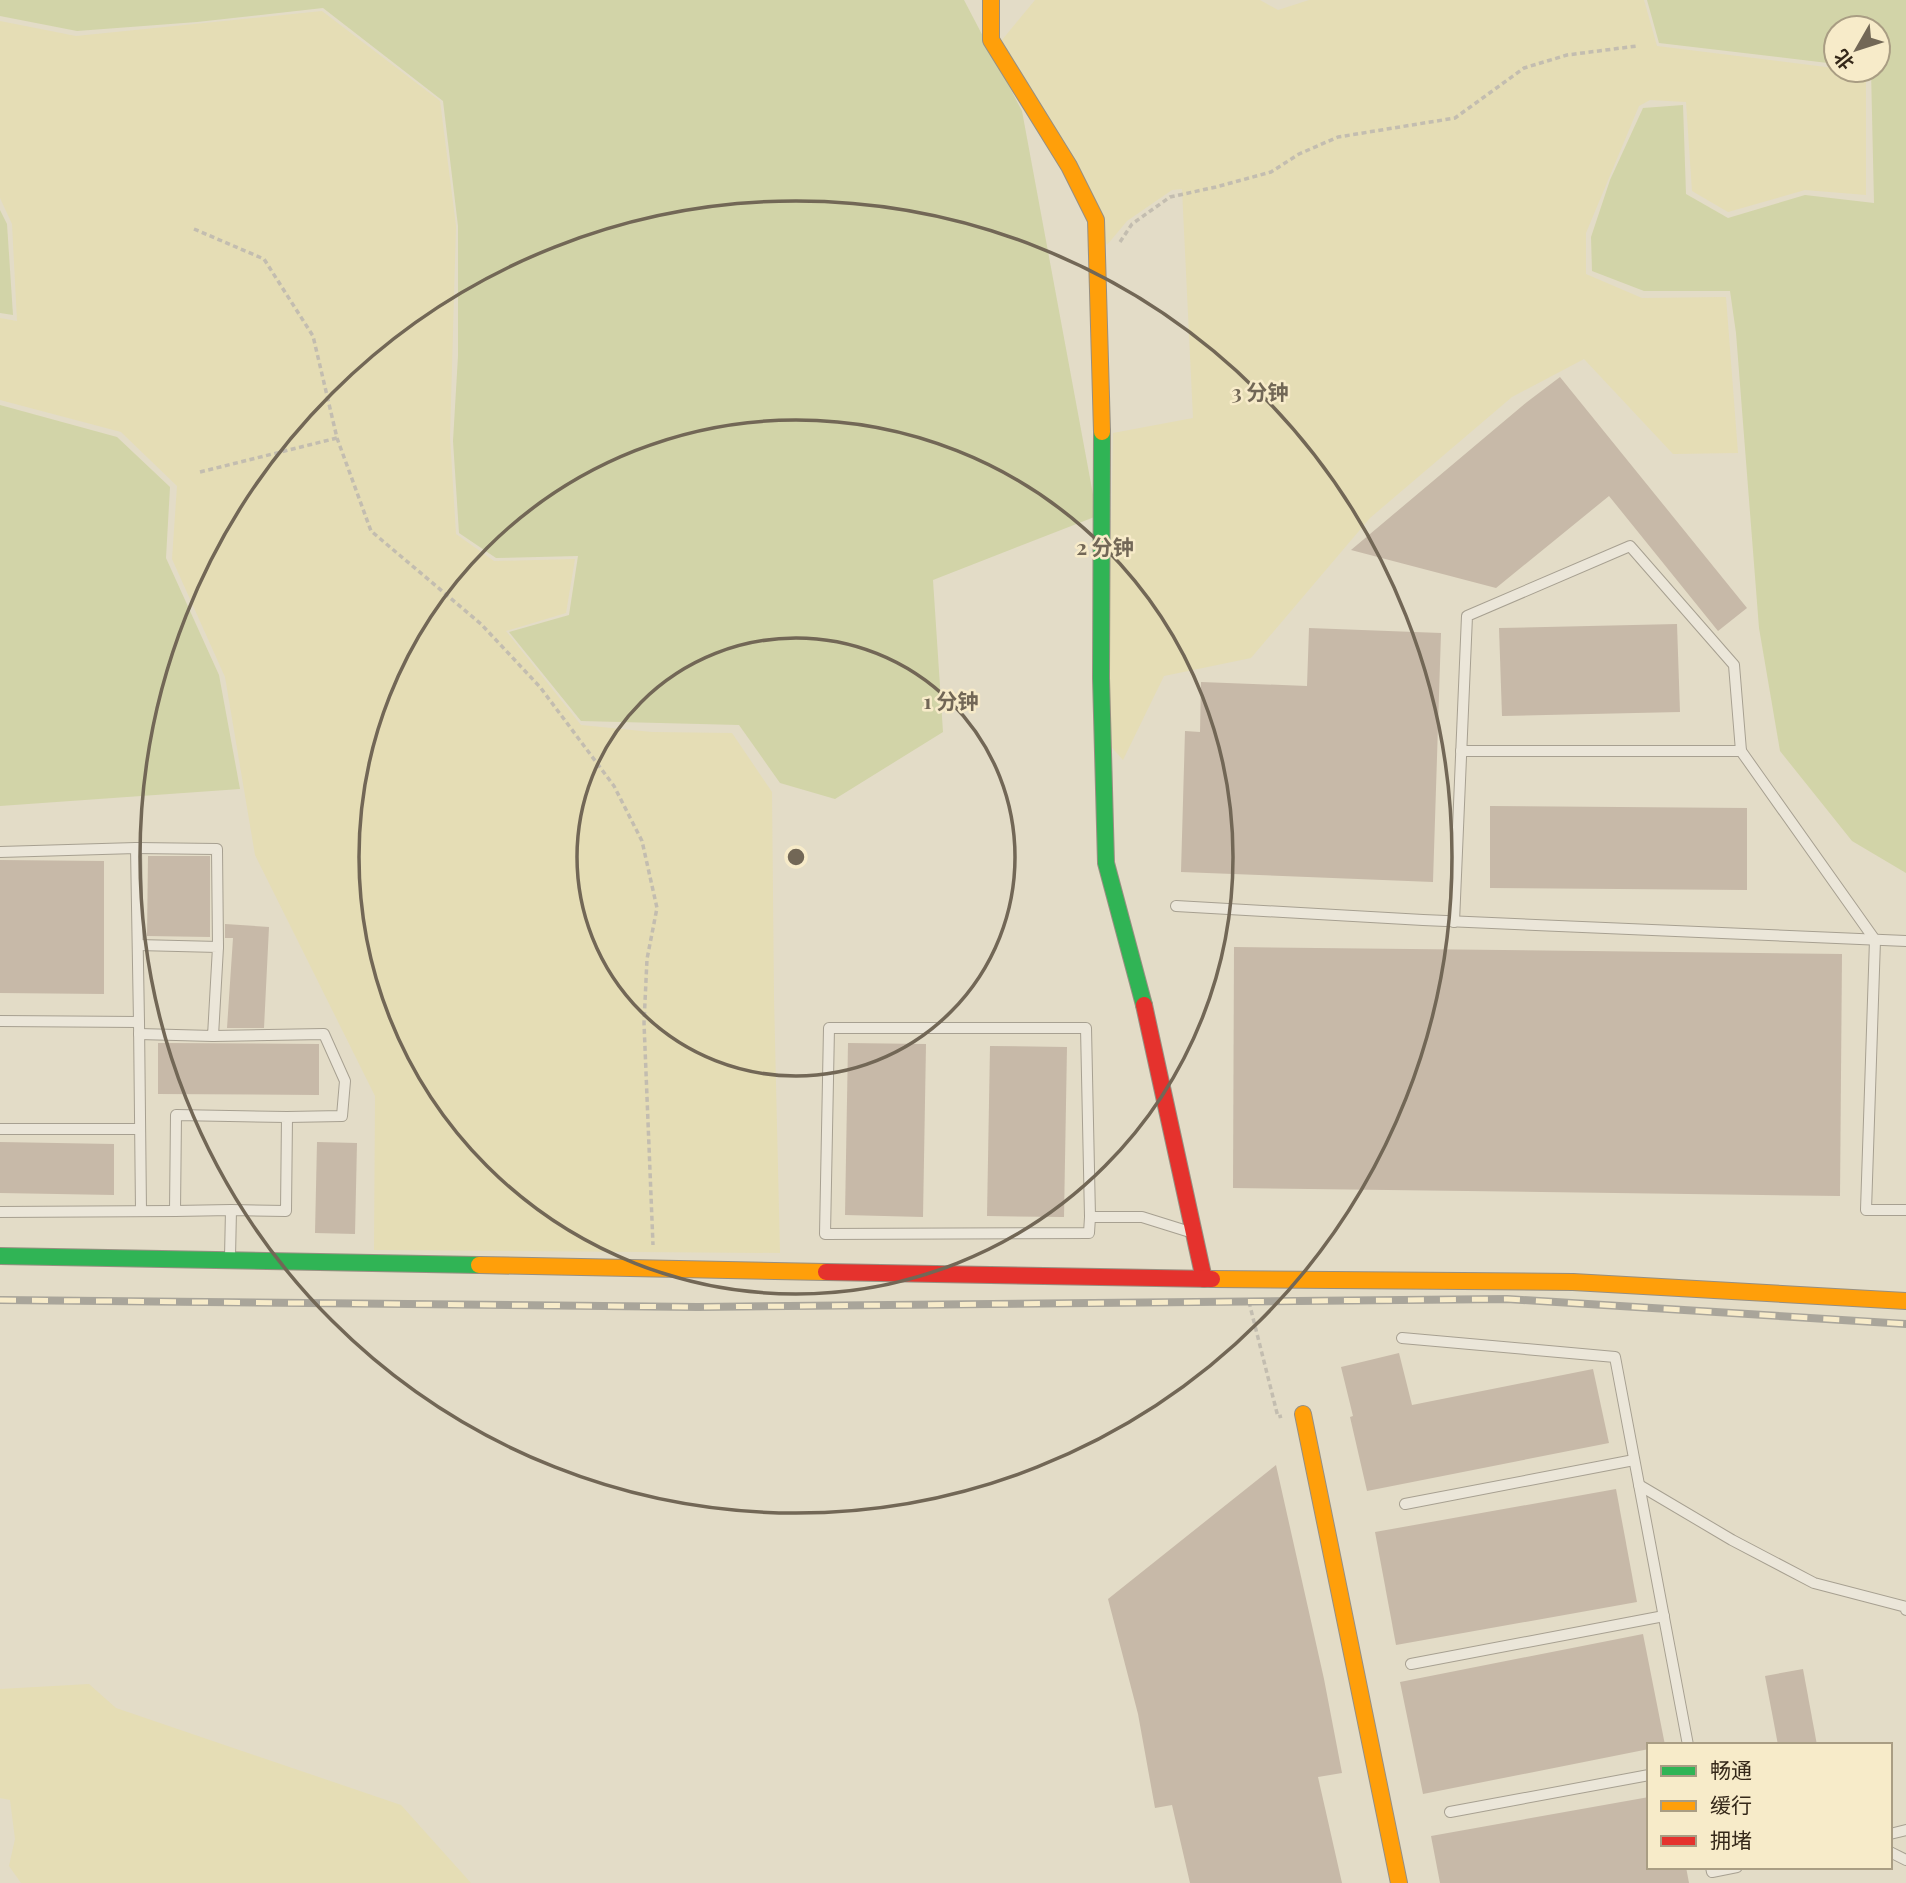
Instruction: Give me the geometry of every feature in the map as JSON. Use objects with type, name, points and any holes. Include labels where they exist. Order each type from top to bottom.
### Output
[{"type":"street","points":[[992,0],[991,40],[1069,166],[1096,220],[1103,460],[1101,678],[1106,863],[1141,993],[1204,1279]]},
{"type":"street","points":[[0,1256],[1246,1280],[1573,1282],[1906,1301]]},
{"type":"street","points":[[1303,1414],[1399,1883]]},
{"type":"lane","points":[[1454,922],[1467,617],[1630,546],[1734,665],[1741,751],[1875,940],[1866,1210],[1906,1210]]},
{"type":"lane","points":[[1461,751],[1741,751]]},
{"type":"lane","points":[[136,848],[141,1211]]},
{"type":"lane","points":[[0,852],[136,848],[218,849],[214,1036]]},
{"type":"lane","points":[[1176,906],[1454,922],[1906,941]]},
{"type":"lane","points":[[138,945],[218,947]]},
{"type":"lane","points":[[0,1021],[139,1022]]},
{"type":"lane","points":[[830,1028],[1086,1028],[1090,1217],[1089,1233],[825,1234],[830,1028]]},
{"type":"lane","points":[[139,1034],[324,1034],[345,1081],[342,1116],[176,1115],[175,1211]]},
{"type":"lane","points":[[0,1212],[286,1211],[287,1117]]},
{"type":"lane","points":[[0,1129],[141,1129]]},
{"type":"lane","points":[[230,1261],[231,1210]]},
{"type":"lane","points":[[1090,1217],[1142,1217],[1194,1233]]},
{"type":"lane","points":[[1402,1338],[1615,1357],[1688,1743]]},
{"type":"lane","points":[[1405,1504],[1634,1460]]},
{"type":"lane","points":[[1639,1485],[1731,1540],[1814,1583],[1906,1607],[1906,1610]]},
{"type":"lane","points":[[1411,1664],[1664,1616]]},
{"type":"lane","points":[[1450,1812],[1647,1774]]},
{"type":"lane","points":[[1712,1869],[1712,1872],[1727,1869]]},
{"type":"path","points":[[1119,243],[1132,224],[1170,197],[1271,172],[1299,154],[1338,137],[1455,118],[1524,68],[1567,55],[1637,46]]},
{"type":"path","points":[[194,229],[264,259],[313,335],[337,438],[371,531],[481,624],[540,687],[614,786],[642,841],[657,908],[647,959],[643,1023],[654,1268]]},
{"type":"path","points":[[200,472],[337,438]]},
{"type":"path","points":[[1246,1280],[1278,1417],[1303,1414]]},
{"type":"shaded area","points":[[1035,0],[1260,0],[1278,10],[1309,0],[1644,0],[1657,46],[1822,67],[1822,84],[1866,84],[1866,195],[1805,190],[1728,212],[1692,191],[1686,102],[1650,100],[1639,106],[1586,233],[1586,274],[1642,298],[1726,297],[1738,453],[1673,454],[1584,359],[1512,397],[1370,518],[1251,658],[1164,676],[1123,760],[1107,742],[1113,433],[1193,418],[1182,189],[1172,190],[1127,221],[1107,245],[1002,40]]},
{"type":"shaded area","points":[[322,11],[440,101],[456,226],[450,437],[456,534],[494,561],[575,559],[566,613],[506,631],[581,725],[652,732],[732,733],[772,792],[780,1253],[374,1250],[375,1096],[255,855],[225,677],[172,559],[177,486],[121,432],[0,400],[0,318],[17,321],[12,224],[0,198],[0,21],[76,36]]},
{"type":"shaded area","points":[[89,1684],[116,1708],[401,1805],[471,1883],[21,1883],[9,1866],[15,1839],[10,1800],[0,1798],[0,1689]]},
{"type":"green space","points":[[0,0],[964,0],[1022,111],[1097,516],[933,580],[943,732],[835,799],[780,783],[739,725],[581,721],[509,632],[569,615],[578,556],[496,558],[459,533],[453,441],[458,356],[458,226],[443,101],[323,8],[197,22],[77,31],[0,16]]},
{"type":"green space","points":[[1647,0],[1906,0],[1906,873],[1852,841],[1780,751],[1759,628],[1736,333],[1730,291],[1644,291],[1592,271],[1591,237],[1610,180],[1643,108],[1683,105],[1686,194],[1728,218],[1805,195],[1874,203],[1871,84],[1892,84],[1892,14],[1822,14],[1822,62],[1659,43]]},
{"type":"green space","points":[[0,210],[7,224],[13,315],[0,313]]},
{"type":"green space","points":[[0,405],[117,437],[170,487],[166,558],[219,675],[240,789],[0,806]]},
{"type":"building","points":[[1560,377],[1747,608],[1718,631],[1609,496],[1496,588],[1351,550]]},
{"type":"building","points":[[1677,624],[1680,712],[1502,716],[1499,628]]},
{"type":"building","points":[[1309,628],[1441,633],[1433,882],[1181,872],[1185,731],[1200,732],[1201,682],[1307,686]]},
{"type":"building","points":[[1490,806],[1747,808],[1747,890],[1490,888]]},
{"type":"building","points":[[148,856],[210,856],[210,937],[147,936]]},
{"type":"building","points":[[0,860],[104,861],[104,994],[0,993]]},
{"type":"building","points":[[225,924],[269,927],[264,1028],[227,1028],[233,938],[225,938]]},
{"type":"building","points":[[1234,947],[1842,954],[1840,1196],[1233,1188]]},
{"type":"building","points":[[158,1043],[319,1044],[319,1095],[158,1094]]},
{"type":"building","points":[[848,1043],[926,1044],[923,1217],[845,1215]]},
{"type":"building","points":[[990,1046],[1067,1047],[1064,1217],[987,1216]]},
{"type":"building","points":[[0,1142],[114,1144],[114,1195],[0,1193]]},
{"type":"building","points":[[317,1142],[357,1143],[355,1234],[315,1233]]},
{"type":"building","points":[[1399,1353],[1412,1405],[1593,1369],[1609,1443],[1367,1491],[1341,1367]]},
{"type":"building","points":[[1276,1465],[1342,1773],[1318,1777],[1342,1883],[1190,1883],[1172,1805],[1155,1808],[1138,1714],[1108,1599]]},
{"type":"building","points":[[1616,1489],[1637,1602],[1396,1645],[1375,1532]]},
{"type":"building","points":[[1643,1634],[1665,1743],[1647,1743],[1647,1749],[1423,1794],[1400,1682]]},
{"type":"building","points":[[1803,1669],[1817,1743],[1778,1743],[1765,1676]]},
{"type":"building","points":[[1647,1797],[1647,1869],[1686,1869],[1689,1883],[1440,1883],[1431,1836]]},
{"type":"railway","points":[[0,1300],[698,1307],[1507,1299],[1906,1324]]},
{"type":"traffic: fast","points":[[1102,432],[1101,678],[1106,863],[1144,1005]]},
{"type":"traffic: fast","points":[[0,1256],[479,1265]]},
{"type":"traffic: slow","points":[[991,0],[991,40],[1069,166],[1096,220],[1102,432]]},
{"type":"traffic: slow","points":[[479,1265],[826,1272]]},
{"type":"traffic: slow","points":[[1212,1279],[1573,1282],[1906,1301]]},
{"type":"traffic: slow","points":[[1303,1414],[1399,1883]]},
{"type":"traffic: jam","points":[[1144,1005],[1204,1279]]},
{"type":"traffic: jam","points":[[826,1272],[1212,1279]]}]
